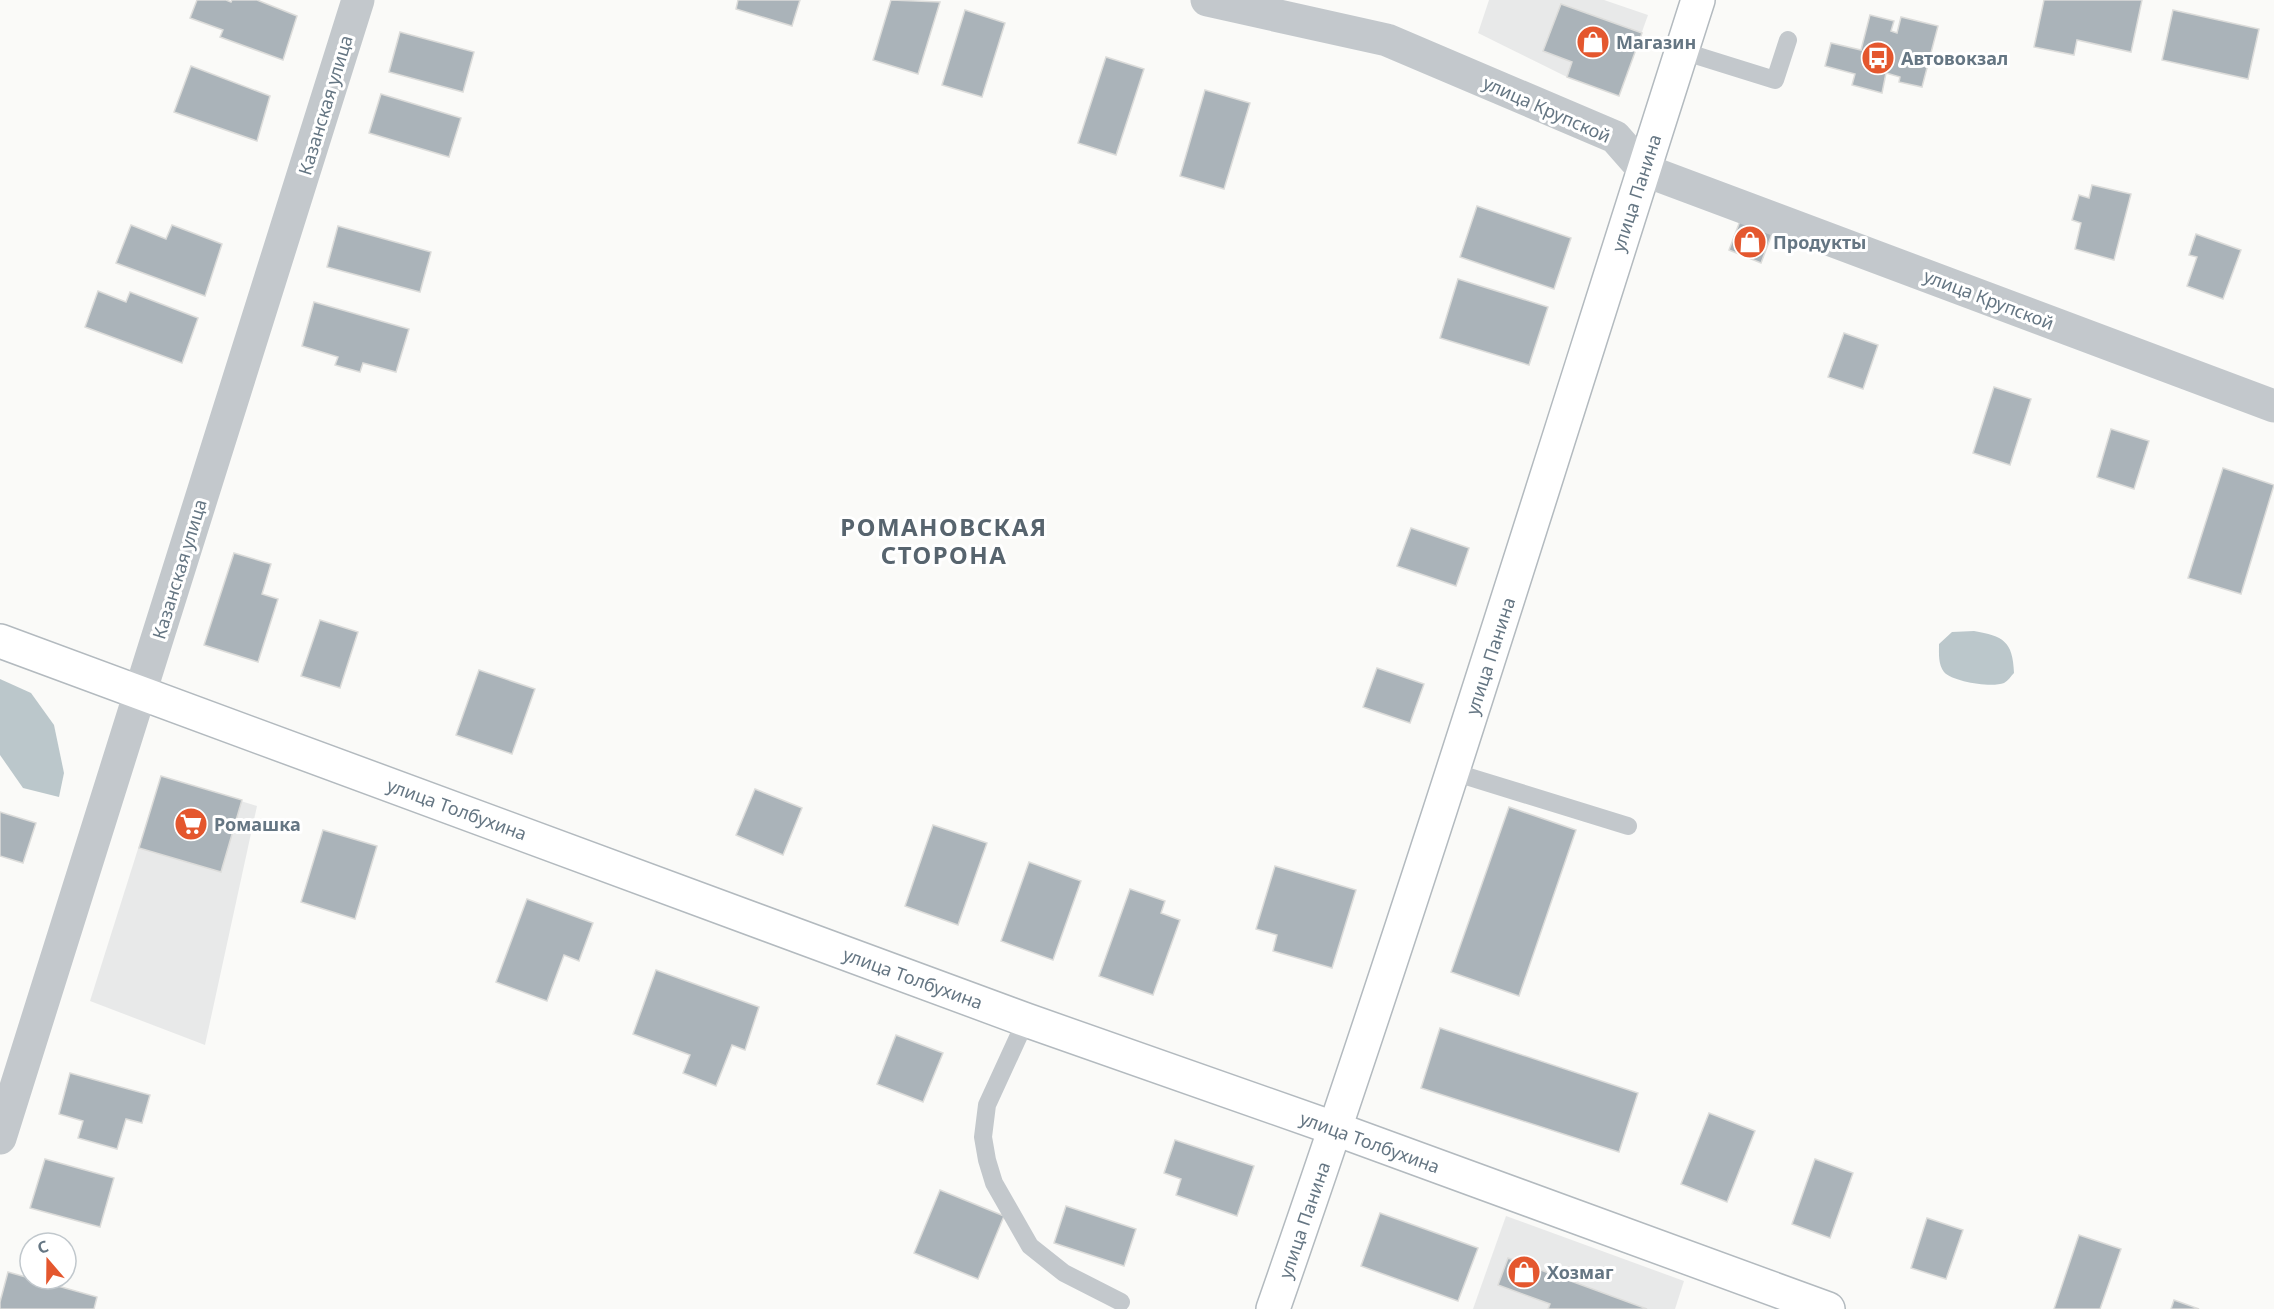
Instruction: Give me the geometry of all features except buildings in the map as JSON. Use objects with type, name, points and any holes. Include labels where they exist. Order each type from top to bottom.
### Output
[{"type":"main road","name":"улица Панина","points":[[1273,1309],[1336,1130],[1453,772],[1698,0]]},
{"type":"main road","name":"улица Толбухина","points":[[0,641],[141,691],[1026,1020],[1828,1309]]},
{"type":"street","name":"Казанская улица","points":[[0,1138],[358,0]]},
{"type":"street","name":"улица Крупской","points":[[1207,0],[1388,40],[1615,137],[1644,170],[2274,406]]},
{"type":"lane","points":[[1682,51],[1775,80],[1788,40]]},
{"type":"lane","points":[[1453,772],[1628,826]]},
{"type":"lane","points":[[1026,1020],[987,1105],[983,1137],[994,1183],[1030,1246],[1064,1273],[1121,1302]]},
{"type":"shaded area","points":[[1489,0],[1604,0],[1648,15],[1619,96],[1567,77],[1478,33]]},
{"type":"shaded area","points":[[1974,631],[1999,638],[2009,647],[2014,673],[2004,683],[1991,685],[1955,679],[1942,669],[1939,644],[1952,632]]},
{"type":"shaded area","points":[[0,679],[31,693],[54,725],[64,773],[59,797],[23,788],[0,755]]},
{"type":"shaded area","points":[[161,776],[257,806],[205,1045],[90,1001]]},
{"type":"shaded area","points":[[1506,1216],[1684,1281],[1675,1309],[1473,1309]]},
{"type":"place","name":"Магазин","points":[[1593,42]]},
{"type":"place","name":"Автовокзал","points":[[1878,58]]},
{"type":"place","name":"Продукты","points":[[1750,242]]},
{"type":"place","name":"Ромашка","points":[[191,824]]},
{"type":"place","name":"Хозмаг","points":[[1524,1272]]},
{"type":"district","name":"РОМАНОВСКАЯ СТОРОНА","points":[[944,540]]}]
